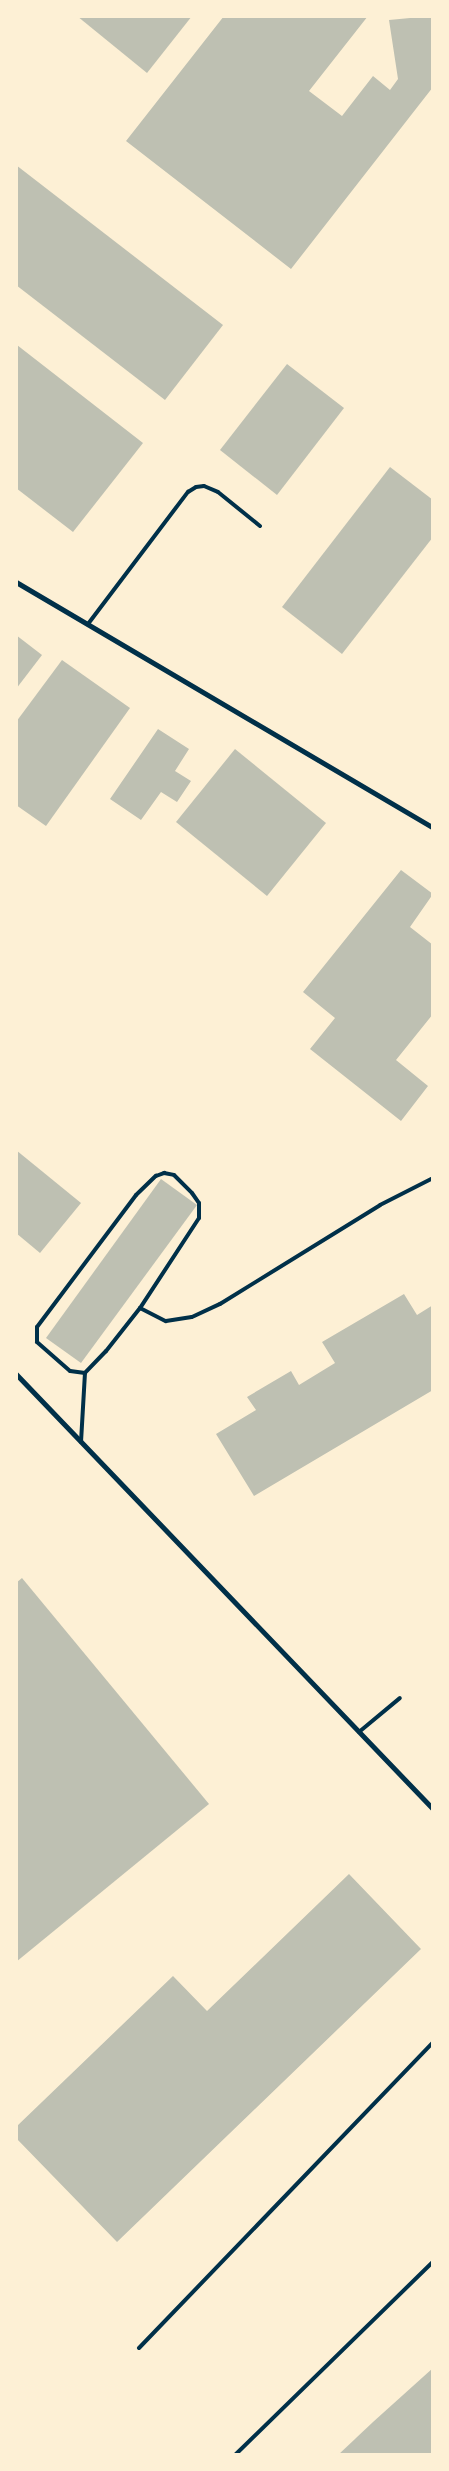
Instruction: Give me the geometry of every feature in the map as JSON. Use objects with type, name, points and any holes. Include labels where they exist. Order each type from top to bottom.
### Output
[{"type":"street","points":[[16,582],[433,828]]},
{"type":"street","points":[[16,1374],[433,1809]]},
{"type":"lane","points":[[88,624],[188,492],[196,487],[204,486],[218,492],[260,526]]},
{"type":"lane","points":[[82,1442],[85,1372],[140,1308],[199,1218],[199,1203],[174,1174],[156,1176],[136,1195],[36,1327],[35,1338],[40,1345],[70,1371],[85,1372]]},
{"type":"lane","points":[[140,1308],[166,1321],[192,1317],[220,1304],[380,1205],[433,1178]]},
{"type":"lane","points":[[359,1732],[400,1698]]},
{"type":"lane","points":[[139,2348],[433,2043]]},
{"type":"lane","points":[[235,2455],[433,2262]]},
{"type":"building","points":[[77,16],[192,16],[147,73]]},
{"type":"building","points":[[224,16],[368,16],[309,91],[342,116],[373,76],[390,90],[398,79],[389,20],[431,16],[433,87],[291,269],[126,141]]},
{"type":"building","points":[[16,165],[223,325],[165,400],[16,285]]},
{"type":"building","points":[[17,345],[143,443],[73,532],[16,488]]},
{"type":"building","points":[[287,364],[344,408],[277,495],[220,450]]},
{"type":"building","points":[[390,467],[433,500],[433,537],[342,654],[282,607]]},
{"type":"building","points":[[16,635],[42,655],[16,689]]},
{"type":"building","points":[[62,660],[130,708],[46,826],[16,805],[16,722]]},
{"type":"building","points":[[158,729],[189,749],[175,771],[191,781],[177,802],[161,792],[141,820],[110,799]]},
{"type":"building","points":[[235,749],[326,823],[267,896],[176,822]]},
{"type":"building","points":[[401,870],[433,894],[410,927],[433,945],[433,1014],[396,1060],[428,1086],[401,1121],[310,1049],[335,1018],[303,992]]},
{"type":"building","points":[[16,1150],[81,1203],[40,1253],[16,1233]]},
{"type":"building","points":[[161,1179],[197,1205],[81,1363],[46,1338]]},
{"type":"building","points":[[404,1294],[417,1315],[433,1305],[433,1390],[254,1496],[216,1434],[256,1410],[247,1397],[291,1371],[299,1385],[335,1363],[322,1342]]},
{"type":"building","points":[[22,1578],[209,1804],[16,1962],[16,1583]]},
{"type":"building","points":[[349,1874],[421,1949],[117,2242],[16,2138],[16,2127],[173,1976],[207,2011]]},
{"type":"building","points":[[433,2368],[433,2455],[338,2455],[373,2422]]}]
